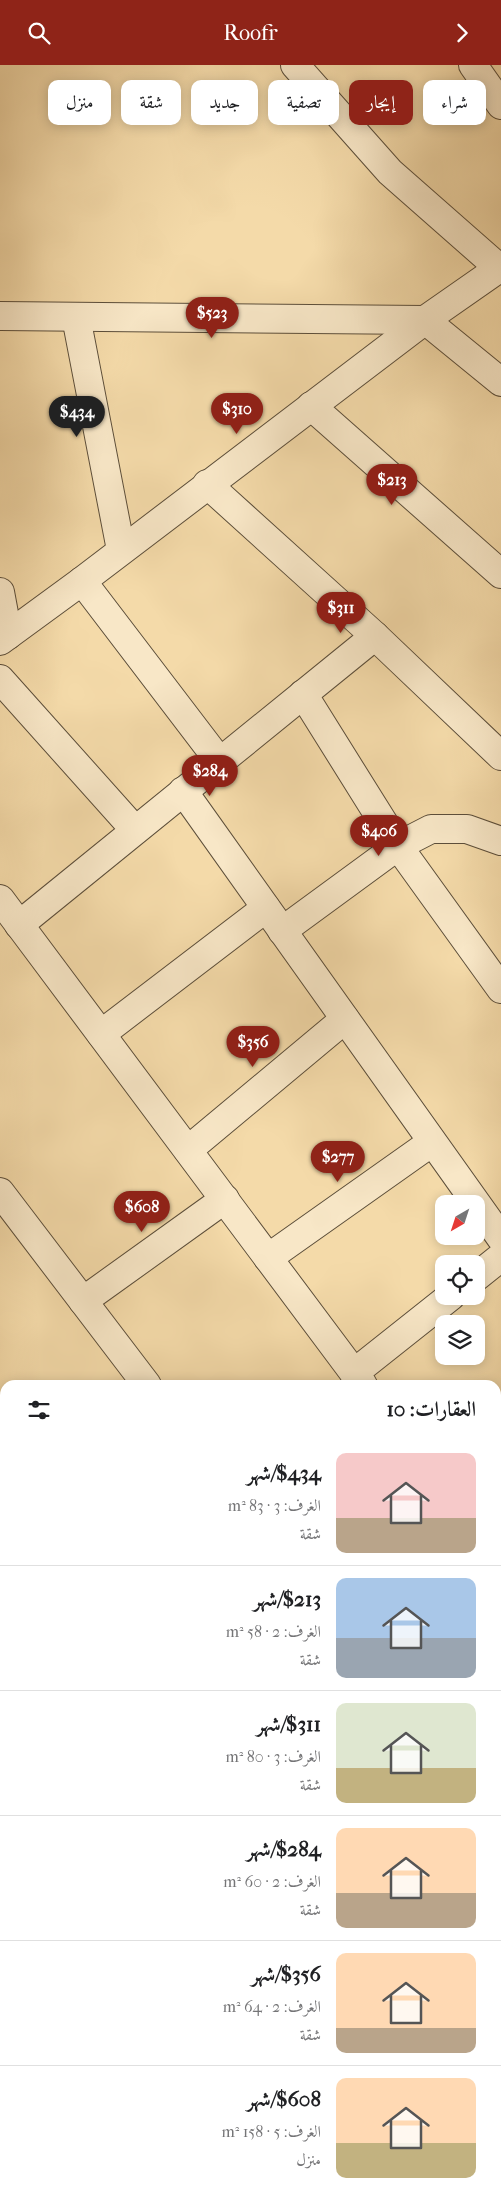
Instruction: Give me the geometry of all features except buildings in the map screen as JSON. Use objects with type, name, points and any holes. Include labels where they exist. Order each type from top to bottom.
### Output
[{"type":"street","points":[[4,638],[82,581],[425,320],[500,267],[390,172],[295,65]]},
{"type":"street","points":[[473,65],[501,105]]},
{"type":"street","points":[[0,316],[425,320],[501,382]]},
{"type":"street","points":[[76,317],[121,550]]},
{"type":"street","points":[[311,406],[501,574]]},
{"type":"street","points":[[207,484],[375,636],[501,756]]},
{"type":"street","points":[[82,581],[220,762]]},
{"type":"street","points":[[0,592],[4,638]]},
{"type":"street","points":[[19,925],[375,636]]},
{"type":"street","points":[[0,679],[135,830]]},
{"type":"street","points":[[303,693],[398,846],[501,989]]},
{"type":"street","points":[[183,791],[501,1238]]},
{"type":"street","points":[[282,931],[398,846],[431,829],[467,829],[501,841]]},
{"type":"street","points":[[0,899],[359,1379],[441,1305]]},
{"type":"street","points":[[101,1034],[266,908]]},
{"type":"street","points":[[188,1150],[345,1019]]},
{"type":"street","points":[[268,1258],[432,1142]]},
{"type":"street","points":[[0,1192],[143,1380]]},
{"type":"street","points":[[83,1301],[225,1199]]},
{"type":"street","points":[[485,1270],[501,1257]]}]
